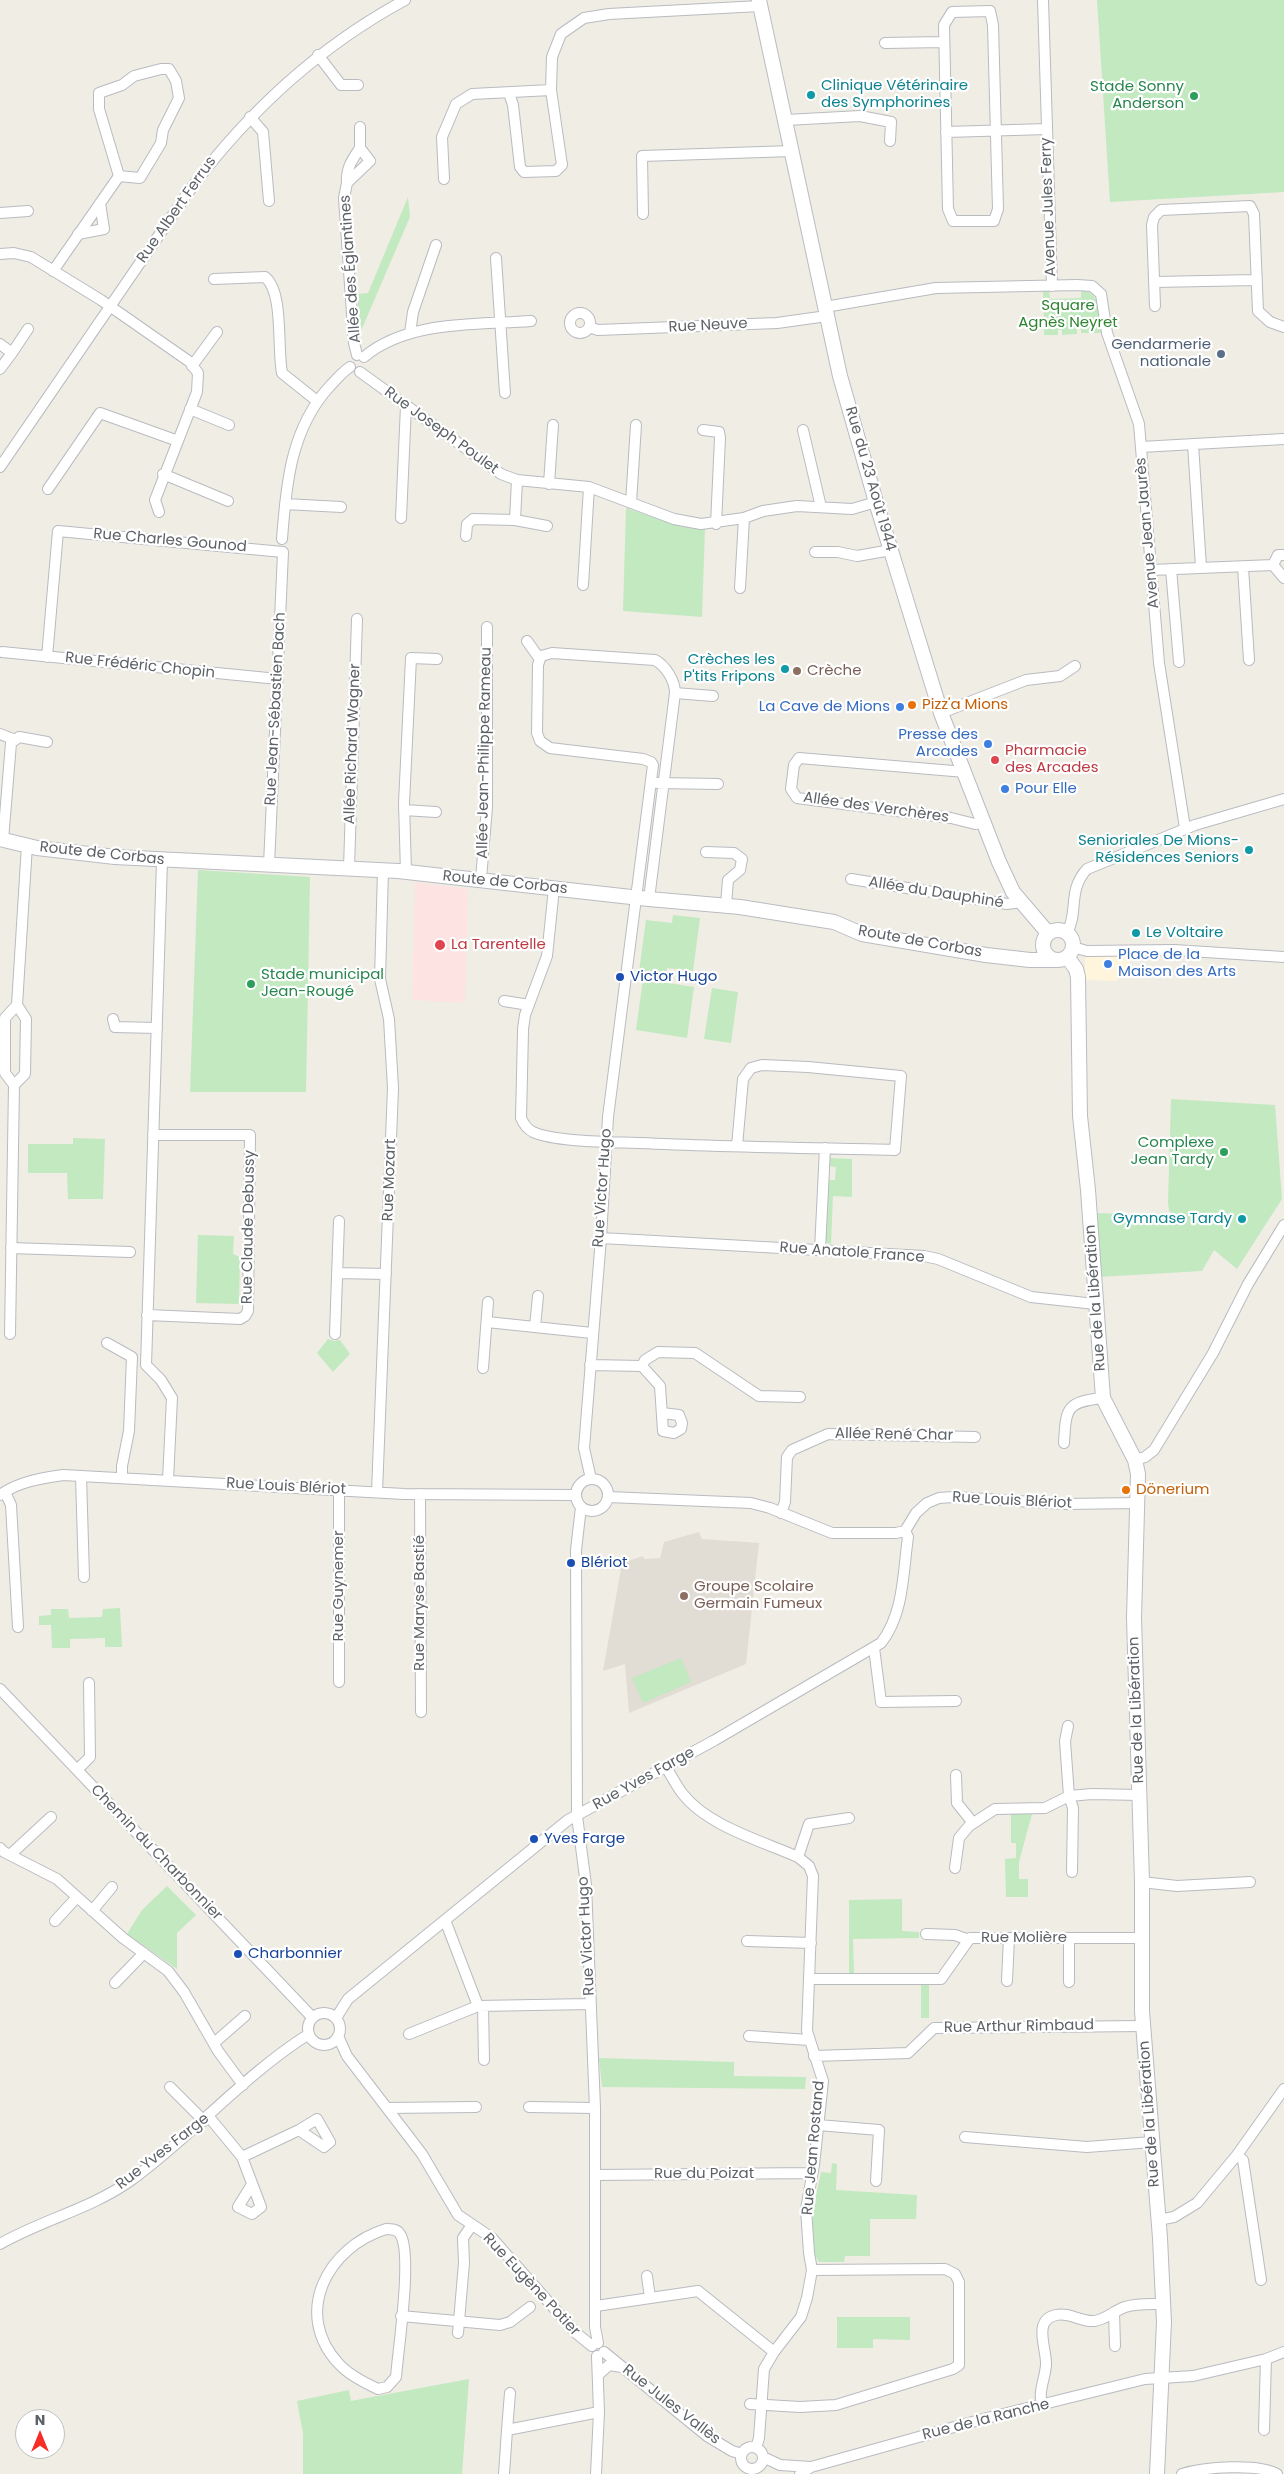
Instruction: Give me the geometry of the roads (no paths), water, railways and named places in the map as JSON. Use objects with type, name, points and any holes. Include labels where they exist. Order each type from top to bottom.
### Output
[{"type":"main road","name":"Rue du 23 Août 1944","points":[[760,3],[840,376],[876,502],[941,713],[1008,884],[1045,939]]},
{"type":"main road","name":"Route de Corbas","points":[[1,839],[70,853],[162,861],[383,870],[726,905],[834,922],[862,934],[1030,960],[1065,954]]},
{"type":"main road","points":[[1057,930],[1067,933],[1071,937],[1065,954],[1048,956],[1045,939],[1057,930]]},
{"type":"main road","name":"Route de Corbas","points":[[1006,956],[1029,954],[1045,939]]},
{"type":"main road","name":"Rue de la Libération","points":[[1065,954],[1076,969],[1078,977],[1080,1116],[1088,1190],[1103,1398],[1135,1460],[1138,1474],[1134,1618],[1142,1882],[1141,1938],[1144,2026],[1163,2304],[1156,2474]]},
{"type":"street","name":"Rue Albert Ferrus","points":[[0,467],[217,153],[250,117],[318,55],[405,0]]},
{"type":"street","name":"Avenue Jules Ferry","points":[[1043,0],[1052,286]]},
{"type":"street","points":[[509,93],[513,105],[520,167],[524,172],[538,174],[556,172],[562,165],[551,90],[552,57],[560,34],[584,18],[609,14],[760,3]]},
{"type":"street","points":[[990,11],[993,25],[996,131],[998,209],[994,221],[953,221],[948,209],[944,42],[944,25],[952,12],[990,11]]},
{"type":"street","points":[[885,43],[944,42]]},
{"type":"street","points":[[318,55],[341,85],[358,85]]},
{"type":"street","points":[[169,69],[176,81],[179,98],[163,130],[161,143],[140,178],[119,176],[99,109],[99,93],[122,85],[134,76],[169,69]]},
{"type":"street","points":[[444,179],[442,137],[456,104],[472,94],[551,90]]},
{"type":"street","points":[[786,120],[860,116],[891,122],[890,141]]},
{"type":"street","points":[[250,117],[263,132],[269,201]]},
{"type":"street","name":"Allée des Églantines","points":[[360,128],[360,148],[350,162],[346,173],[347,183],[344,198],[354,343],[360,356]]},
{"type":"street","name":"Avenue Jules Ferry","points":[[946,132],[1047,129]]},
{"type":"street","name":"Allée des Églantines","points":[[347,183],[370,160],[360,148]]},
{"type":"street","points":[[643,214],[642,156],[792,151]]},
{"type":"street","points":[[53,271],[119,176]]},
{"type":"street","points":[[78,234],[104,229],[100,204]]},
{"type":"street","points":[[1155,306],[1152,225],[1154,217],[1161,210],[1250,206],[1254,214],[1258,312],[1270,322],[1284,327]]},
{"type":"street","points":[[0,213],[28,212]]},
{"type":"street","points":[[410,333],[413,312],[436,245]]},
{"type":"street","points":[[0,254],[14,253],[31,257],[110,307],[192,366],[198,374],[197,392],[163,474],[155,500],[159,512]]},
{"type":"street","points":[[496,258],[505,393]]},
{"type":"street","points":[[214,279],[265,276],[272,282],[276,294],[279,358],[282,374],[317,401]]},
{"type":"street","points":[[1154,282],[1257,280]]},
{"type":"street","name":"Avenue Jean Jaurès","points":[[826,311],[936,288],[1092,286],[1101,294],[1107,334],[1139,424],[1159,663],[1185,828]]},
{"type":"street","name":"Rue Neuve","points":[[589,327],[598,330],[768,323],[826,311]]},
{"type":"street","points":[[282,538],[289,468],[300,431],[317,401],[350,367],[350,363],[374,348],[410,333],[531,321]]},
{"type":"street","points":[[0,369],[28,329]]},
{"type":"street","points":[[192,366],[217,332]]},
{"type":"street","points":[[0,344],[12,353]]},
{"type":"street","points":[[360,356],[365,364],[360,372]]},
{"type":"street","name":"Rue Joseph Poulet","points":[[350,367],[352,372],[360,372],[501,474],[517,480],[589,487],[688,523],[716,524],[744,518],[763,511],[797,506],[852,509],[876,502]]},
{"type":"street","points":[[401,518],[406,406]]},
{"type":"street","points":[[190,409],[229,424]]},
{"type":"street","points":[[48,489],[100,413],[178,440]]},
{"type":"street","points":[[548,484],[553,425]]},
{"type":"street","points":[[631,503],[636,425]]},
{"type":"street","points":[[703,430],[719,432],[720,438],[716,524]]},
{"type":"street","points":[[803,430],[822,507]]},
{"type":"street","points":[[1141,447],[1284,439]]},
{"type":"street","points":[[1193,444],[1201,567]]},
{"type":"street","points":[[163,474],[228,500]]},
{"type":"street","points":[[514,520],[517,480]]},
{"type":"street","points":[[582,585],[589,487]]},
{"type":"street","points":[[285,504],[341,507]]},
{"type":"street","points":[[740,588],[744,518]]},
{"type":"street","points":[[466,536],[467,524],[473,520],[514,520],[547,526]]},
{"type":"street","name":"Rue Charles Gounod","points":[[48,657],[58,531],[283,552]]},
{"type":"street","points":[[815,552],[838,552],[857,556],[891,550]]},
{"type":"street","name":"Rue Jean-Sébastien Bach","points":[[269,865],[283,552]]},
{"type":"street","points":[[1273,566],[1278,555],[1284,555]]},
{"type":"street","points":[[1151,570],[1273,566],[1284,578]]},
{"type":"street","points":[[1243,567],[1249,660]]},
{"type":"street","points":[[1171,569],[1179,662]]},
{"type":"street","name":"Allée Richard Wagner","points":[[349,868],[357,619]]},
{"type":"street","name":"Allée Jean-Philippe Rameau","points":[[481,879],[487,807],[487,627]]},
{"type":"street","points":[[527,641],[539,658],[537,733],[540,741],[550,748],[648,760],[653,766],[643,898]]},
{"type":"street","name":"Rue Frédéric Chopin","points":[[2,652],[278,679]]},
{"type":"street","points":[[539,658],[552,653],[656,660],[665,667],[675,687],[663,784],[643,898]]},
{"type":"street","points":[[406,872],[404,810],[411,658],[437,659]]},
{"type":"street","points":[[941,713],[1026,680],[1060,676],[1075,666]]},
{"type":"street","points":[[675,693],[713,696]]},
{"type":"street","points":[[0,734],[13,739],[28,738],[47,742]]},
{"type":"street","points":[[1,839],[13,739]]},
{"type":"street","name":"Allée des Verchères","points":[[965,772],[799,758],[794,765],[791,789],[797,798],[951,818],[975,824],[984,822]]},
{"type":"street","points":[[651,782],[663,784],[718,784]]},
{"type":"street","points":[[1067,933],[1073,919],[1073,898],[1076,886],[1087,869],[1185,828],[1284,799]]},
{"type":"street","points":[[404,810],[436,812]]},
{"type":"street","points":[[14,1085],[25,1074],[26,1018],[17,1005],[26,845]]},
{"type":"street","points":[[706,852],[734,853],[742,859],[740,870],[728,880],[726,905]]},
{"type":"street","points":[[162,861],[146,1365],[161,1380],[172,1398],[168,1480]]},
{"type":"street","name":"Rue Mozart","points":[[377,1492],[393,1088],[389,1018],[380,979],[383,870]]},
{"type":"street","name":"Allée du Dauphiné","points":[[852,878],[1007,904],[1021,902]]},
{"type":"street","points":[[554,888],[547,956],[528,1005],[523,1030],[520,1108],[525,1126],[532,1132],[606,1142],[737,1146],[895,1150],[900,1076],[808,1067],[762,1065],[751,1068],[743,1079],[737,1146]]},
{"type":"street","name":"Rue Victor Hugo","points":[[591,1479],[584,1448],[601,1238],[606,1142],[614,1065],[643,898]]},
{"type":"street","points":[[1065,954],[1098,951],[1214,951],[1284,957]]},
{"type":"street","points":[[504,1001],[528,1005]]},
{"type":"street","points":[[10,1334],[14,1085],[5,1073],[5,1018],[17,1005]]},
{"type":"street","points":[[113,1019],[115,1027],[157,1028]]},
{"type":"street","name":"Rue Claude Debussy","points":[[147,1315],[240,1319],[248,1311],[250,1135],[153,1134]]},
{"type":"street","points":[[820,1250],[826,1148]]},
{"type":"street","points":[[335,1334],[338,1221]]},
{"type":"street","points":[[1135,1460],[1154,1450],[1213,1353],[1248,1284],[1284,1225]]},
{"type":"street","name":"Rue Anatole France","points":[[601,1238],[924,1256],[1031,1297],[1095,1304]]},
{"type":"street","points":[[11,1248],[130,1252]]},
{"type":"street","points":[[337,1273],[386,1274]]},
{"type":"street","points":[[535,1327],[538,1296]]},
{"type":"street","points":[[482,1368],[488,1302]]},
{"type":"street","points":[[487,1322],[592,1332]]},
{"type":"street","points":[[107,1343],[132,1357],[129,1431],[122,1466],[122,1478]]},
{"type":"street","points":[[642,1366],[645,1360],[658,1352],[695,1354],[759,1396],[800,1398]]},
{"type":"street","points":[[590,1365],[642,1366],[660,1386],[662,1413]]},
{"type":"street","points":[[1064,1442],[1066,1415],[1073,1406],[1083,1400],[1103,1398]]},
{"type":"street","name":"Allée René Char","points":[[781,1512],[785,1502],[787,1457],[792,1450],[828,1434],[975,1437]]},
{"type":"street","points":[[81,1476],[84,1577]]},
{"type":"street","name":"Rue Louis Blériot","points":[[2,1494],[17,1486],[45,1477],[81,1476],[420,1494],[575,1495]]},
{"type":"street","points":[[591,1479],[604,1484],[608,1497],[600,1509],[593,1511],[581,1507],[575,1495],[577,1487],[583,1481],[591,1479]]},
{"type":"street","name":"Rue Guynemer","points":[[339,1490],[339,1682]]},
{"type":"street","points":[[2,1494],[11,1505],[18,1627]]},
{"type":"street","name":"Rue Maryse Bastié","points":[[420,1494],[420,1712]]},
{"type":"street","name":"Rue Louis Blériot","points":[[905,1531],[916,1513],[927,1502],[953,1496],[1065,1504],[1138,1502]]},
{"type":"street","points":[[608,1497],[751,1503],[781,1512],[832,1533],[896,1533],[905,1531]]},
{"type":"street","name":"Rue Victor Hugo","points":[[581,1507],[576,1578],[576,1816],[586,1886],[595,2108],[595,2344]]},
{"type":"street","points":[[579,1529],[593,1511]]},
{"type":"street","name":"Rue Yves Farge","points":[[336,2018],[348,2000],[561,1825],[874,1648],[888,1634],[897,1615],[908,1537],[905,1531]]},
{"type":"street","points":[[874,1648],[881,1702],[956,1701]]},
{"type":"street","points":[[77,1770],[90,1757],[90,1683]]},
{"type":"street","name":"Chemin du Charbonnier","points":[[0,1689],[312,2017]]},
{"type":"street","points":[[1068,1726],[1065,1741],[1069,1796],[1073,1808],[1072,1872]]},
{"type":"street","name":"Rue Jean Rostand","points":[[666,1766],[682,1793],[714,1821],[798,1857],[809,1866],[813,1876],[807,2032],[823,2081],[806,2210],[812,2270],[807,2298],[800,2317],[764,2369],[759,2438],[756,2448]]},
{"type":"street","points":[[956,1776],[957,1803],[973,1823]]},
{"type":"street","points":[[955,1868],[959,1838],[973,1823],[995,1809],[1045,1808],[1069,1796],[1092,1794],[1139,1795]]},
{"type":"street","points":[[10,1855],[52,1817]]},
{"type":"street","points":[[798,1857],[809,1824],[849,1818]]},
{"type":"street","points":[[0,1848],[57,1879],[92,1911],[168,1971],[184,1992],[214,2043],[243,2086]]},
{"type":"street","points":[[1142,1882],[1177,1886],[1250,1882]]},
{"type":"street","points":[[92,1911],[112,1887]]},
{"type":"street","points":[[55,1920],[77,1897]]},
{"type":"street","points":[[444,1920],[480,2006],[484,2060]]},
{"type":"street","points":[[926,1934],[955,1935],[969,1940]]},
{"type":"street","name":"Rue Molière","points":[[809,1979],[941,1979],[970,1938],[1141,1938]]},
{"type":"street","points":[[1007,1981],[1009,1938]]},
{"type":"street","points":[[1069,1938],[1070,1982]]},
{"type":"street","points":[[747,1941],[811,1943]]},
{"type":"street","points":[[115,1983],[144,1953]]},
{"type":"street","points":[[409,2034],[480,2006],[590,2004]]},
{"type":"street","points":[[327,2013],[336,2018],[340,2026],[338,2036],[327,2044],[314,2041],[309,2034],[308,2025],[312,2017],[327,2013]]},
{"type":"street","points":[[214,2043],[245,2016]]},
{"type":"street","name":"Rue Arthur Rimbaud","points":[[814,2056],[908,2053],[934,2028],[1144,2026]]},
{"type":"street","name":"Rue Yves Farge","points":[[0,2244],[99,2200],[129,2181],[309,2034]]},
{"type":"street","name":"Rue Eugène Potier","points":[[338,2036],[347,2056],[422,2154],[458,2215],[492,2238],[566,2318],[576,2333],[595,2344]]},
{"type":"street","points":[[749,2036],[809,2040]]},
{"type":"street","name":"Rue Eugène Potier","points":[[327,2044],[347,2056]]},
{"type":"street","points":[[170,2087],[206,2119],[242,2157],[251,2186]]},
{"type":"street","points":[[1158,2220],[1174,2217],[1197,2203],[1237,2155],[1284,2089]]},
{"type":"street","points":[[529,2107],[595,2108]]},
{"type":"street","points":[[386,2108],[476,2108]]},
{"type":"street","points":[[818,2125],[879,2130],[876,2181]]},
{"type":"street","points":[[242,2157],[299,2130]]},
{"type":"street","points":[[966,2137],[1087,2147],[1152,2142]]},
{"type":"street","points":[[1237,2155],[1243,2160],[1261,2280]]},
{"type":"street","name":"Rue du Poizat","points":[[596,2175],[812,2173]]},
{"type":"street","points":[[458,2333],[464,2263],[463,2238],[472,2225]]},
{"type":"street","points":[[386,2229],[395,2229],[400,2234],[406,2257],[401,2316],[396,2377],[387,2387],[378,2389],[340,2366],[326,2346],[318,2321],[318,2305],[323,2280],[334,2263],[351,2248],[386,2229]]},
{"type":"street","points":[[750,2404],[800,2407],[836,2405],[953,2369],[959,2365],[959,2282],[955,2274],[945,2270],[812,2270]]},
{"type":"street","points":[[647,2276],[650,2298]]},
{"type":"street","points":[[596,2306],[698,2291],[774,2352]]},
{"type":"street","points":[[1042,2405],[1039,2395],[1047,2359],[1042,2335],[1046,2321],[1055,2315],[1067,2314],[1093,2321],[1138,2304],[1163,2304]]},
{"type":"street","points":[[401,2316],[500,2325],[510,2322],[530,2308]]},
{"type":"street","points":[[1114,2312],[1115,2346]]},
{"type":"street","points":[[595,2344],[592,2354],[600,2354],[596,2474]]},
{"type":"street","name":"Rue de la Ranche","points":[[800,2474],[811,2467],[984,2419],[1161,2377],[1193,2376],[1284,2352]]},
{"type":"street","name":"Rue Jules Vallès","points":[[600,2354],[622,2367],[706,2436],[732,2451],[742,2454]]},
{"type":"street","points":[[1264,2430],[1266,2358]]},
{"type":"street","points":[[598,2375],[609,2365],[622,2367]]},
{"type":"street","points":[[504,2474],[510,2393]]},
{"type":"street","points":[[507,2430],[599,2412]]},
{"type":"street","points":[[756,2448],[763,2457],[760,2466],[755,2471],[745,2467],[741,2461],[745,2449],[756,2448]]},
{"type":"street","name":"Rue de la Ranche","points":[[763,2457],[780,2465],[811,2467]]},
{"type":"street","points":[[1182,2474],[1202,2469],[1254,2468],[1269,2470],[1277,2474]]},
{"type":"place","name":"Clinique Vétérinaire des Symphorines","points":[[811,95]]},
{"type":"place","name":"Stade Sonny Anderson","points":[[1194,96]]},
{"type":"place","name":"Gendarmerie nationale","points":[[1221,354]]},
{"type":"place","name":"Crèches les P'tits Fripons","points":[[785,669]]},
{"type":"place","name":"Crèche","points":[[797,671]]},
{"type":"place","name":"Pizz'a Mions","points":[[912,705]]},
{"type":"place","name":"La Cave de Mions","points":[[900,707]]},
{"type":"place","name":"Presse des Arcades","points":[[988,744]]},
{"type":"place","name":"Pharmacie des Arcades","points":[[995,760]]},
{"type":"place","name":"Pour Elle","points":[[1005,789]]},
{"type":"place","name":"Senioriales De Mions- Résidences Seniors","points":[[1249,850]]},
{"type":"place","name":"Le Voltaire","points":[[1136,933]]},
{"type":"place","name":"La Tarentelle","points":[[440,945]]},
{"type":"place","name":"Place de la Maison des Arts","points":[[1108,964]]},
{"type":"place","name":"Victor Hugo","points":[[620,977]]},
{"type":"place","name":"Stade municipal Jean-Rougé","points":[[251,984]]},
{"type":"place","name":"Complexe Jean Tardy","points":[[1224,1152]]},
{"type":"place","name":"Gymnase Tardy","points":[[1242,1219]]},
{"type":"place","name":"Dönerium","points":[[1126,1490]]},
{"type":"place","name":"Blériot","points":[[571,1563]]},
{"type":"place","name":"Groupe Scolaire Germain Fumeux","points":[[684,1596]]},
{"type":"place","name":"Yves Farge","points":[[534,1839]]},
{"type":"place","name":"Charbonnier","points":[[238,1954]]},
{"type":"park label","name":"Square Agnès Neyret","points":[[1068,314]]}]
